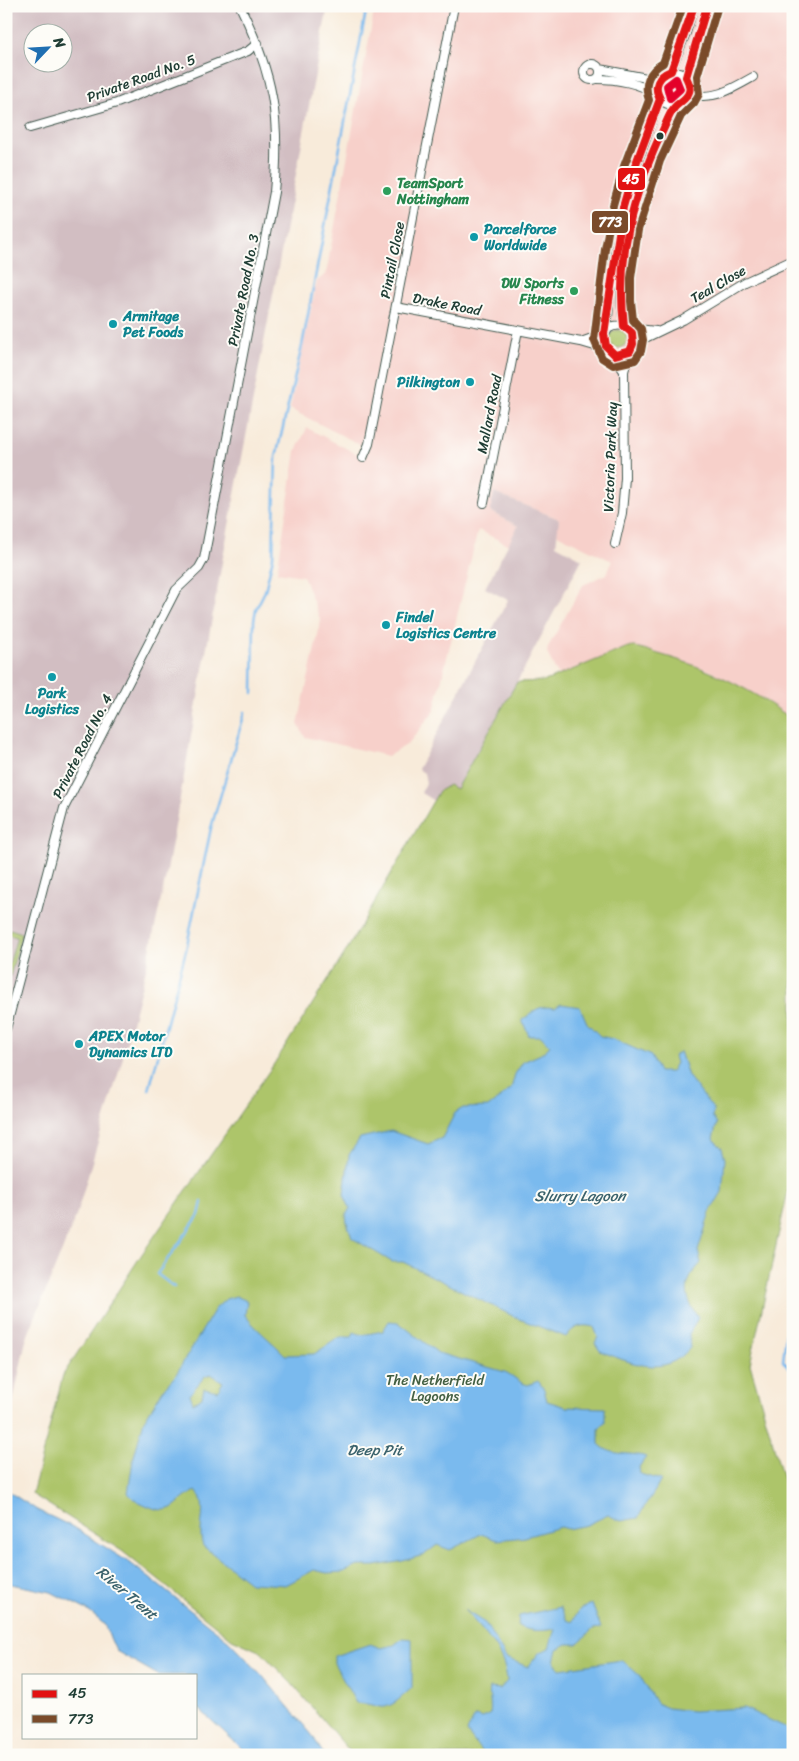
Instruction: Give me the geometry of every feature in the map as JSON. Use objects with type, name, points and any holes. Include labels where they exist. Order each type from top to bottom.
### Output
[{"type":"street","name":"Private Road No. 3","points":[[190,576],[199,568],[204,559],[274,192],[277,155],[275,109],[269,78],[258,43],[240,6]]},
{"type":"street","name":"Pintail Close","points":[[363,458],[369,444],[454,6]]},
{"type":"street","points":[[671,71],[694,6]]},
{"type":"street","points":[[686,77],[707,6]]},
{"type":"street","name":"Private Road No. 5","points":[[30,128],[117,103],[248,51],[258,43]]},
{"type":"street","points":[[624,371],[604,343],[612,268],[627,193],[658,97],[657,80],[665,72],[679,72],[686,77],[690,86],[689,94],[685,100],[676,105],[670,105],[658,97],[640,86],[617,81],[588,80],[584,71],[587,66],[592,64],[600,69],[657,80]]},
{"type":"street","points":[[597,80],[600,75],[600,69]]},
{"type":"street","points":[[689,94],[714,96],[735,88],[753,77]]},
{"type":"street","points":[[610,352],[624,354],[631,348],[634,337],[626,327],[621,290],[624,251],[633,211],[653,150],[676,105]]},
{"type":"street","name":"Teal Close","points":[[631,348],[656,332],[683,320],[745,282],[793,260]]},
{"type":"street","name":"Drake Road","points":[[396,307],[581,342],[610,352]]},
{"type":"street","points":[[581,342],[606,332],[612,326],[656,332]]},
{"type":"street","name":"Mallard Road","points":[[484,503],[518,330]]},
{"type":"street","name":"Victoria Park Way","points":[[615,544],[621,518],[625,478],[624,371],[631,348]]},
{"type":"street","name":"Private Road No. 4","points":[[6,1029],[64,808],[176,590],[190,576]]},
{"type":"shaded area","points":[[6,6],[328,6],[223,557],[167,871],[146,969],[122,1061],[76,1216],[26,1340],[6,1435]]},
{"type":"shaded area","points":[[375,6],[793,6],[793,720],[765,700],[709,670],[634,647],[558,675],[547,653],[548,647],[583,585],[607,574],[612,561],[557,534],[559,519],[494,493],[490,511],[518,526],[509,545],[478,530],[434,711],[408,744],[388,756],[305,737],[298,724],[321,621],[303,576],[277,572],[296,451],[307,428],[357,454],[361,445],[290,409],[317,281],[326,274]]},
{"type":"shaded area","points":[[494,493],[559,519],[556,545],[582,559],[517,682],[456,789],[439,791],[434,801],[421,793],[426,783],[424,773],[418,769],[508,600],[485,588],[518,526],[490,511]]},
{"type":"green space","points":[[614,330],[622,330],[627,335],[625,346],[614,348],[609,343],[609,335]]},
{"type":"green space","name":"The Netherfield Lagoons","points":[[628,647],[636,647],[679,660],[714,673],[762,699],[793,720],[793,1168],[750,1364],[793,1513],[793,1755],[353,1755],[292,1684],[261,1652],[232,1639],[122,1551],[32,1494],[63,1375],[142,1254],[274,1064],[345,953],[439,791],[449,785],[456,789],[517,682],[545,681]]},
{"type":"green space","points":[[10,929],[22,933],[10,976],[6,975],[17,937],[8,935]]},
{"type":"water","name":"Slurry Lagoon","points":[[561,1004],[580,1007],[587,1023],[600,1036],[613,1039],[651,1056],[659,1072],[671,1072],[676,1063],[674,1056],[680,1051],[688,1076],[714,1110],[712,1117],[717,1123],[713,1139],[722,1148],[725,1159],[722,1192],[710,1212],[698,1251],[701,1263],[688,1284],[687,1290],[690,1303],[698,1318],[689,1334],[690,1348],[680,1358],[669,1363],[647,1366],[623,1360],[600,1351],[595,1343],[598,1337],[594,1327],[578,1327],[572,1330],[566,1337],[517,1318],[403,1262],[392,1262],[352,1238],[347,1223],[346,1215],[350,1208],[344,1195],[349,1155],[360,1138],[391,1131],[428,1144],[442,1138],[455,1113],[463,1108],[488,1107],[511,1089],[515,1074],[523,1062],[541,1054],[550,1046],[541,1036],[529,1036],[522,1020],[539,1008],[555,1008]]},
{"type":"water","name":"Deep Pit","points":[[236,1296],[247,1301],[245,1315],[285,1355],[314,1354],[340,1337],[352,1337],[354,1332],[362,1335],[383,1331],[389,1321],[398,1322],[438,1353],[505,1372],[528,1385],[538,1381],[544,1389],[547,1401],[566,1407],[605,1408],[605,1422],[599,1429],[599,1444],[616,1453],[646,1457],[639,1467],[640,1474],[661,1480],[638,1518],[621,1521],[608,1515],[587,1525],[567,1529],[560,1527],[525,1537],[497,1540],[481,1534],[450,1550],[437,1545],[424,1555],[403,1561],[375,1566],[358,1566],[344,1572],[327,1573],[314,1570],[286,1585],[250,1583],[203,1546],[201,1532],[203,1510],[200,1497],[196,1491],[169,1509],[164,1510],[142,1503],[128,1493],[133,1460],[144,1420],[165,1387],[175,1376],[215,1309],[226,1299]],"holes":[[[211,1374],[223,1382],[218,1391],[204,1388],[202,1397],[193,1403],[190,1394],[205,1376]]]},
{"type":"water","name":"River Trent","points":[[6,1490],[37,1510],[77,1529],[133,1565],[229,1641],[260,1673],[312,1735],[324,1755],[249,1755],[198,1708],[198,1674],[156,1674],[116,1651],[104,1624],[87,1610],[51,1592],[6,1583]]},
{"type":"water","points":[[592,1604],[601,1628],[593,1629],[577,1644],[567,1644],[557,1649],[554,1662],[560,1669],[622,1660],[640,1676],[656,1703],[668,1708],[693,1711],[744,1708],[785,1727],[793,1734],[793,1755],[484,1755],[467,1732],[475,1716],[483,1718],[490,1714],[490,1688],[500,1689],[507,1681],[506,1671],[492,1642],[464,1610],[485,1623],[506,1658],[528,1667],[539,1653],[549,1648],[555,1629],[536,1630],[522,1628],[518,1626],[519,1616],[560,1607],[567,1620],[572,1622],[580,1609]]},
{"type":"water","points":[[403,1638],[412,1639],[412,1688],[389,1706],[380,1707],[356,1703],[334,1663],[334,1656],[370,1644],[381,1648],[394,1645]]},
{"type":"waterway","points":[[253,693],[254,620],[256,609],[265,591],[273,557],[276,457],[302,346],[367,6]]},
{"type":"waterway","points":[[149,1090],[186,950],[211,828],[245,712]]},
{"type":"waterway","points":[[174,1287],[157,1274],[199,1215],[202,1202]]},
{"type":"waterway","points":[[793,1272],[783,1361],[793,1371]]},
{"type":"transit line","name":"773","points":[[683,6],[663,63],[648,78],[647,94],[649,100],[624,166],[613,205],[605,249],[594,340],[602,358],[613,365],[635,360],[641,351],[643,340],[641,329],[633,320],[631,301],[631,278],[638,230],[660,161],[681,116],[694,103],[699,94],[697,76],[717,9]]},
{"type":"transit line","name":"45","points":[[694,6],[671,71],[658,82],[657,90],[660,99],[634,169],[623,207],[604,334],[606,346],[615,355],[630,351],[633,344],[632,333],[624,326],[622,277],[624,253],[634,205],[641,182],[668,118],[674,108],[689,92],[686,77],[707,6]]},
{"type":"transit line","points":[[676,79],[680,89],[670,98],[667,86],[676,79]]},
{"type":"place","name":"TeamSport Nottingham","points":[[387,191]]},
{"type":"place","name":"Parcelforce Worldwide","points":[[474,237]]},
{"type":"place","name":"DW Sports Fitness","points":[[574,291]]},
{"type":"place","name":"Armitage Pet Foods","points":[[113,324]]},
{"type":"place","name":"Pilkington","points":[[470,382]]},
{"type":"place","name":"Findel Logistics Centre","points":[[386,625]]},
{"type":"place","name":"Park Logistics","points":[[52,677]]},
{"type":"place","name":"APEX Motor Dynamics LTD","points":[[79,1044]]}]
